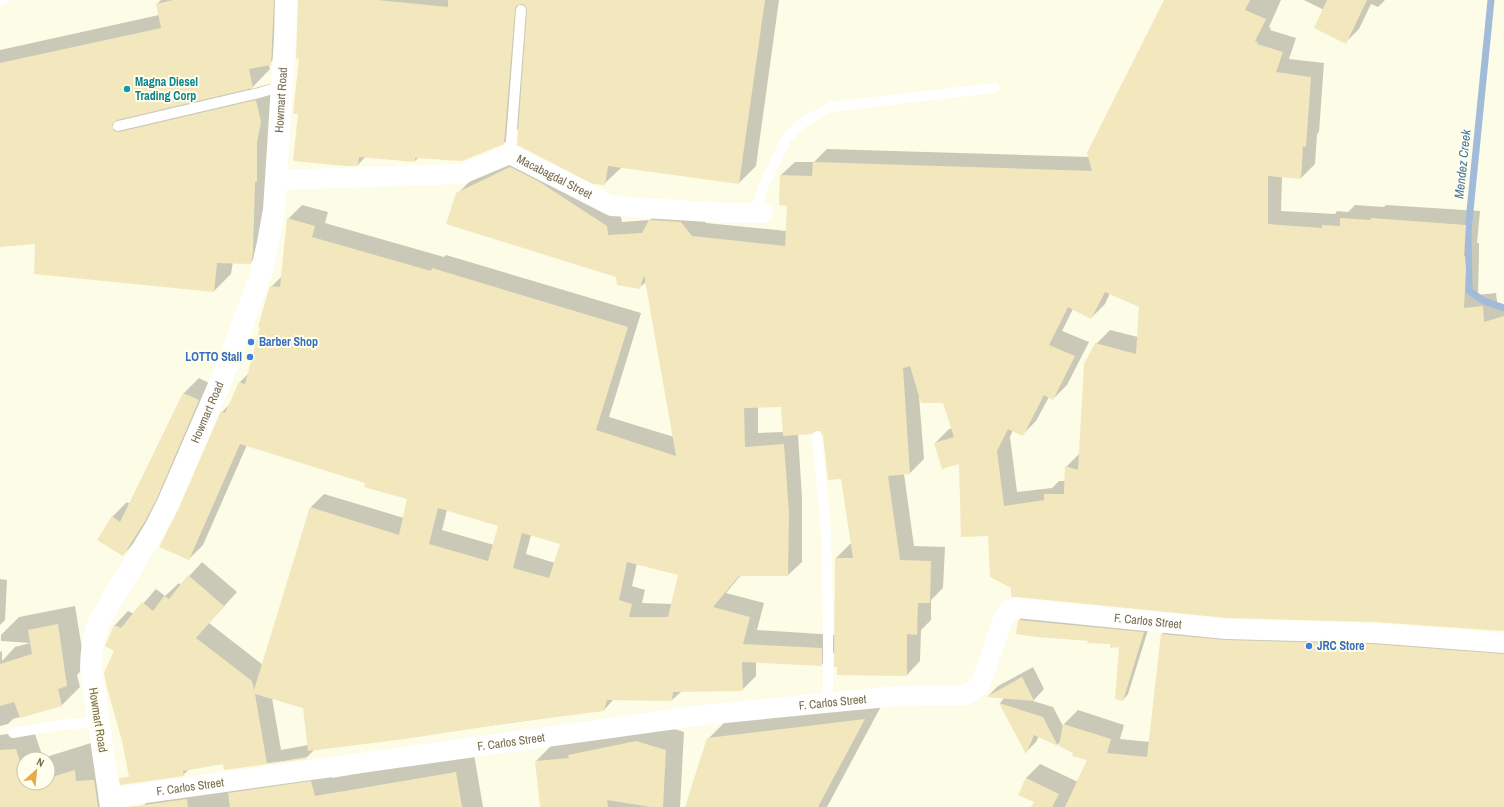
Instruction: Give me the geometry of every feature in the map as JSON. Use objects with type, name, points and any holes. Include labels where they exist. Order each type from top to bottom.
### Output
[{"type":"street","name":"Howmart Road","points":[[111,803],[91,669],[91,651],[94,636],[99,621],[156,527],[168,504],[226,369],[246,298],[261,274],[274,210],[286,0]]},
{"type":"street","name":"Macabagdal Street","points":[[276,180],[462,174],[510,154],[612,206],[726,213],[759,213]]},
{"type":"street","name":"F. Carlos Street","points":[[111,803],[704,715],[897,696],[971,694],[981,683],[1003,619],[1010,610],[1016,608],[1226,629],[1374,633],[1504,643]]},
{"type":"lane","points":[[0,1],[4,0]]},
{"type":"lane","points":[[510,154],[521,10]]},
{"type":"lane","points":[[118,126],[282,86]]},
{"type":"lane","points":[[759,213],[764,187],[787,137],[804,122],[831,107],[994,88]]},
{"type":"lane","points":[[817,437],[826,531],[828,702]]},
{"type":"lane","points":[[13,733],[60,725],[98,722]]},
{"type":"building","points":[[173,0],[274,0],[271,65],[249,69],[253,88],[117,120],[112,124],[114,131],[119,132],[256,100],[261,122],[257,143],[257,182],[255,182],[253,252],[251,264],[217,263],[214,292],[34,274],[35,244],[0,247],[0,63],[161,28],[156,4]]},
{"type":"building","points":[[298,0],[378,0],[448,7],[448,0],[765,0],[739,184],[608,166],[605,185],[593,184],[517,145],[527,10],[525,5],[521,4],[516,6],[515,10],[504,144],[462,161],[415,158],[415,162],[359,157],[358,166],[346,166],[293,161],[298,114],[293,114],[299,58],[296,59]]},
{"type":"building","points":[[1164,0],[1250,0],[1245,10],[1266,19],[1255,41],[1258,42],[1257,44],[1283,52],[1276,72],[1311,77],[1306,147],[1303,146],[1301,179],[1268,176],[1268,224],[1322,228],[1322,225],[1340,226],[1340,218],[1371,220],[1371,218],[1466,225],[1464,256],[1466,269],[1464,308],[1483,306],[1484,322],[1504,316],[1504,631],[1374,622],[1227,618],[1011,597],[1011,588],[990,577],[988,536],[961,537],[959,464],[942,469],[934,443],[954,437],[943,403],[921,403],[910,366],[903,368],[910,474],[888,476],[900,560],[931,561],[930,603],[918,603],[917,635],[907,634],[907,676],[837,675],[837,667],[834,667],[835,558],[853,558],[841,479],[828,480],[823,436],[820,431],[816,431],[811,434],[783,436],[781,407],[744,408],[745,447],[784,444],[789,513],[788,576],[739,576],[713,607],[750,617],[743,644],[822,648],[822,666],[742,662],[743,691],[673,692],[672,701],[607,700],[604,711],[308,751],[303,708],[255,694],[267,764],[306,757],[306,759],[224,770],[223,764],[183,771],[184,776],[120,785],[119,778],[129,777],[122,741],[104,673],[114,651],[105,646],[114,625],[121,628],[142,602],[153,611],[164,596],[169,599],[188,575],[224,606],[196,638],[252,681],[254,690],[310,507],[399,535],[407,499],[364,487],[365,483],[240,444],[189,560],[159,547],[179,508],[221,411],[225,413],[239,382],[245,384],[260,327],[258,327],[270,286],[280,287],[287,218],[315,226],[312,237],[431,271],[432,268],[628,327],[596,430],[676,456],[644,275],[640,289],[617,285],[616,277],[446,224],[456,193],[510,167],[538,181],[607,226],[608,235],[642,233],[649,220],[681,222],[692,236],[785,246],[787,206],[779,205],[780,175],[812,176],[813,162],[1092,171],[1087,153]],"holes":[[[1105,292],[1139,307],[1136,354],[1095,343],[1084,364],[1078,470],[1065,466],[1064,494],[1044,494],[1044,500],[1004,506],[997,451],[1008,429],[1023,436],[1044,395],[1053,400],[1075,356],[1049,345],[1068,307],[1091,319]],[[438,508],[498,526],[488,561],[429,544]],[[522,533],[560,544],[549,578],[513,568]],[[627,562],[678,575],[668,617],[629,617],[632,604],[619,600]]]},
{"type":"building","points":[[1327,0],[1367,0],[1346,44],[1314,28]]},
{"type":"building","points":[[183,393],[199,400],[157,498],[145,521],[123,556],[97,540],[112,516],[120,522]]},
{"type":"building","points":[[1018,620],[1144,632],[1123,701],[1115,699],[1119,647],[1110,648],[1110,644],[1086,643],[1089,641],[1016,634]]},
{"type":"building","points":[[58,624],[67,686],[58,689],[62,706],[20,718],[14,702],[0,706],[0,664],[32,654],[28,630]]},
{"type":"building","points":[[1161,634],[1226,640],[1373,644],[1504,654],[1504,807],[1065,807],[1087,760],[1072,756],[1073,753],[1059,746],[1063,724],[1111,739],[1107,753],[1147,757]]},
{"type":"building","points":[[1022,677],[1034,701],[986,697]]},
{"type":"building","points":[[999,703],[1043,717],[1058,746],[1034,735],[1026,754]]},
{"type":"building","points":[[865,719],[818,807],[685,807],[707,738]]},
{"type":"building","points":[[636,741],[666,750],[663,807],[651,807],[607,800],[608,807],[540,807],[535,761],[569,758],[568,755]]},
{"type":"building","points":[[16,749],[16,791],[56,791],[56,776],[75,770],[76,781],[94,780],[98,807],[0,807],[0,750]]},
{"type":"building","points":[[456,772],[462,807],[230,807],[228,793],[311,781],[315,796]]},
{"type":"building","points":[[1026,778],[1059,794],[1052,807],[1031,807],[1034,802],[1018,795]]},
{"type":"building","points":[[187,799],[188,807],[129,807]]},
{"type":"waterway","name":"Mendez Creek","points":[[1491,0],[1468,231],[1469,291],[1484,301],[1504,308]]},
{"type":"place","name":"Magna Diesel Trading Corp","points":[[127,89]]},
{"type":"place","name":"Barber Shop","points":[[251,342]]},
{"type":"place","name":"LOTTO Stall","points":[[250,357]]},
{"type":"place","name":"JRC Store","points":[[1309,646]]}]
